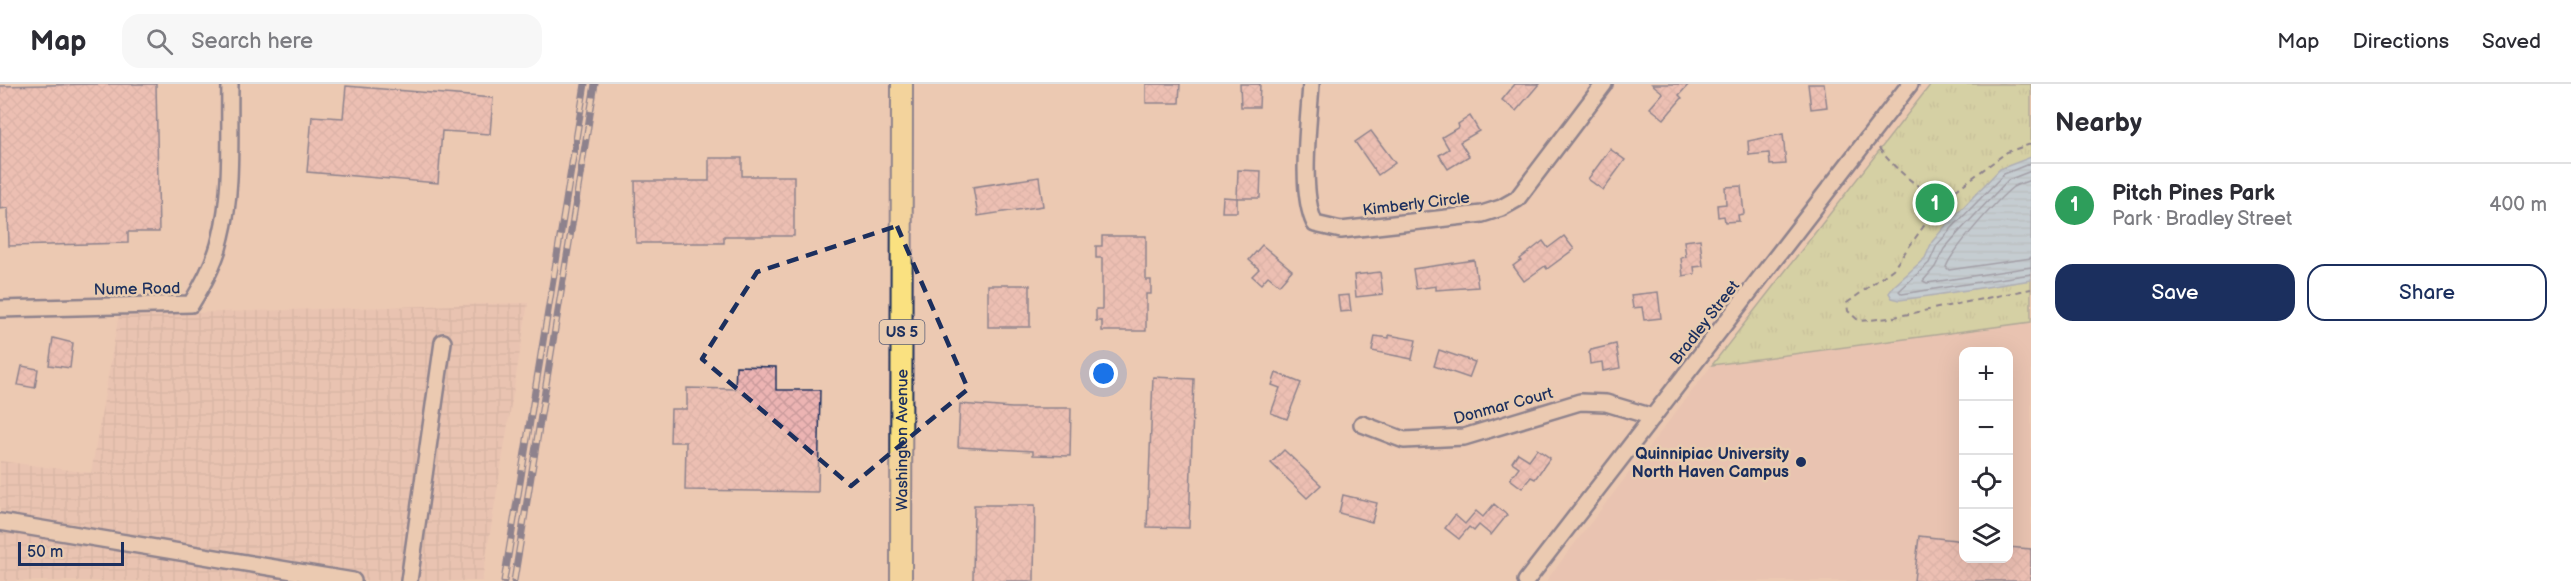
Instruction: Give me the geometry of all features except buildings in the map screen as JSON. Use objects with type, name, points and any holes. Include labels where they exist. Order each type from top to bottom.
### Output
[{"type":"main road","name":"Washington Avenue","points":[[901,581],[902,84]]},
{"type":"street","name":"Nume Road","points":[[0,309],[191,304],[213,263],[226,211],[230,84]]},
{"type":"street","name":"Kimberly Circle","points":[[1311,84],[1307,176],[1309,213],[1315,224],[1326,229],[1341,230],[1482,214],[1502,208],[1517,199],[1604,84]]},
{"type":"street","name":"Bradley Street","points":[[1526,581],[1910,84]]},
{"type":"street","points":[[409,581],[443,342]]},
{"type":"street","name":"Donmar Court","points":[[1362,424],[1404,440],[1464,437],[1580,402],[1606,403],[1653,417]]},
{"type":"street","points":[[0,522],[353,581]]},
{"type":"path","points":[[2031,144],[2007,152],[1985,166],[1942,202],[1893,269],[1847,303],[1848,311],[1859,321],[1889,318],[2031,289]]},
{"type":"path","points":[[1878,146],[1907,178],[1942,202]]},
{"type":"highlighted area","points":[[897,226],[968,389],[851,486],[702,359],[757,272]]},
{"type":"shaded area","points":[[528,303],[482,581],[0,581],[0,461],[91,473],[119,315]]},
{"type":"shaded area","name":"Quinnipiac University North Haven Campus","points":[[2031,322],[2031,581],[1546,581],[1712,365]]},
{"type":"green space","points":[[1931,84],[2031,84],[2031,322],[1712,365]]},
{"type":"water","points":[[2031,157],[2031,280],[1900,300],[1892,298],[1889,293],[1894,286],[1925,258],[1932,242],[1948,223],[2000,169]]},
{"type":"railway","points":[[504,581],[585,84]]},
{"type":"railway","points":[[514,581],[595,84]]},
{"type":"place","name":"Pitch Pines Park","points":[[1935,203]]},
{"type":"place","name":"Quinnipiac University North Haven Campus","points":[[1801,462]]}]
